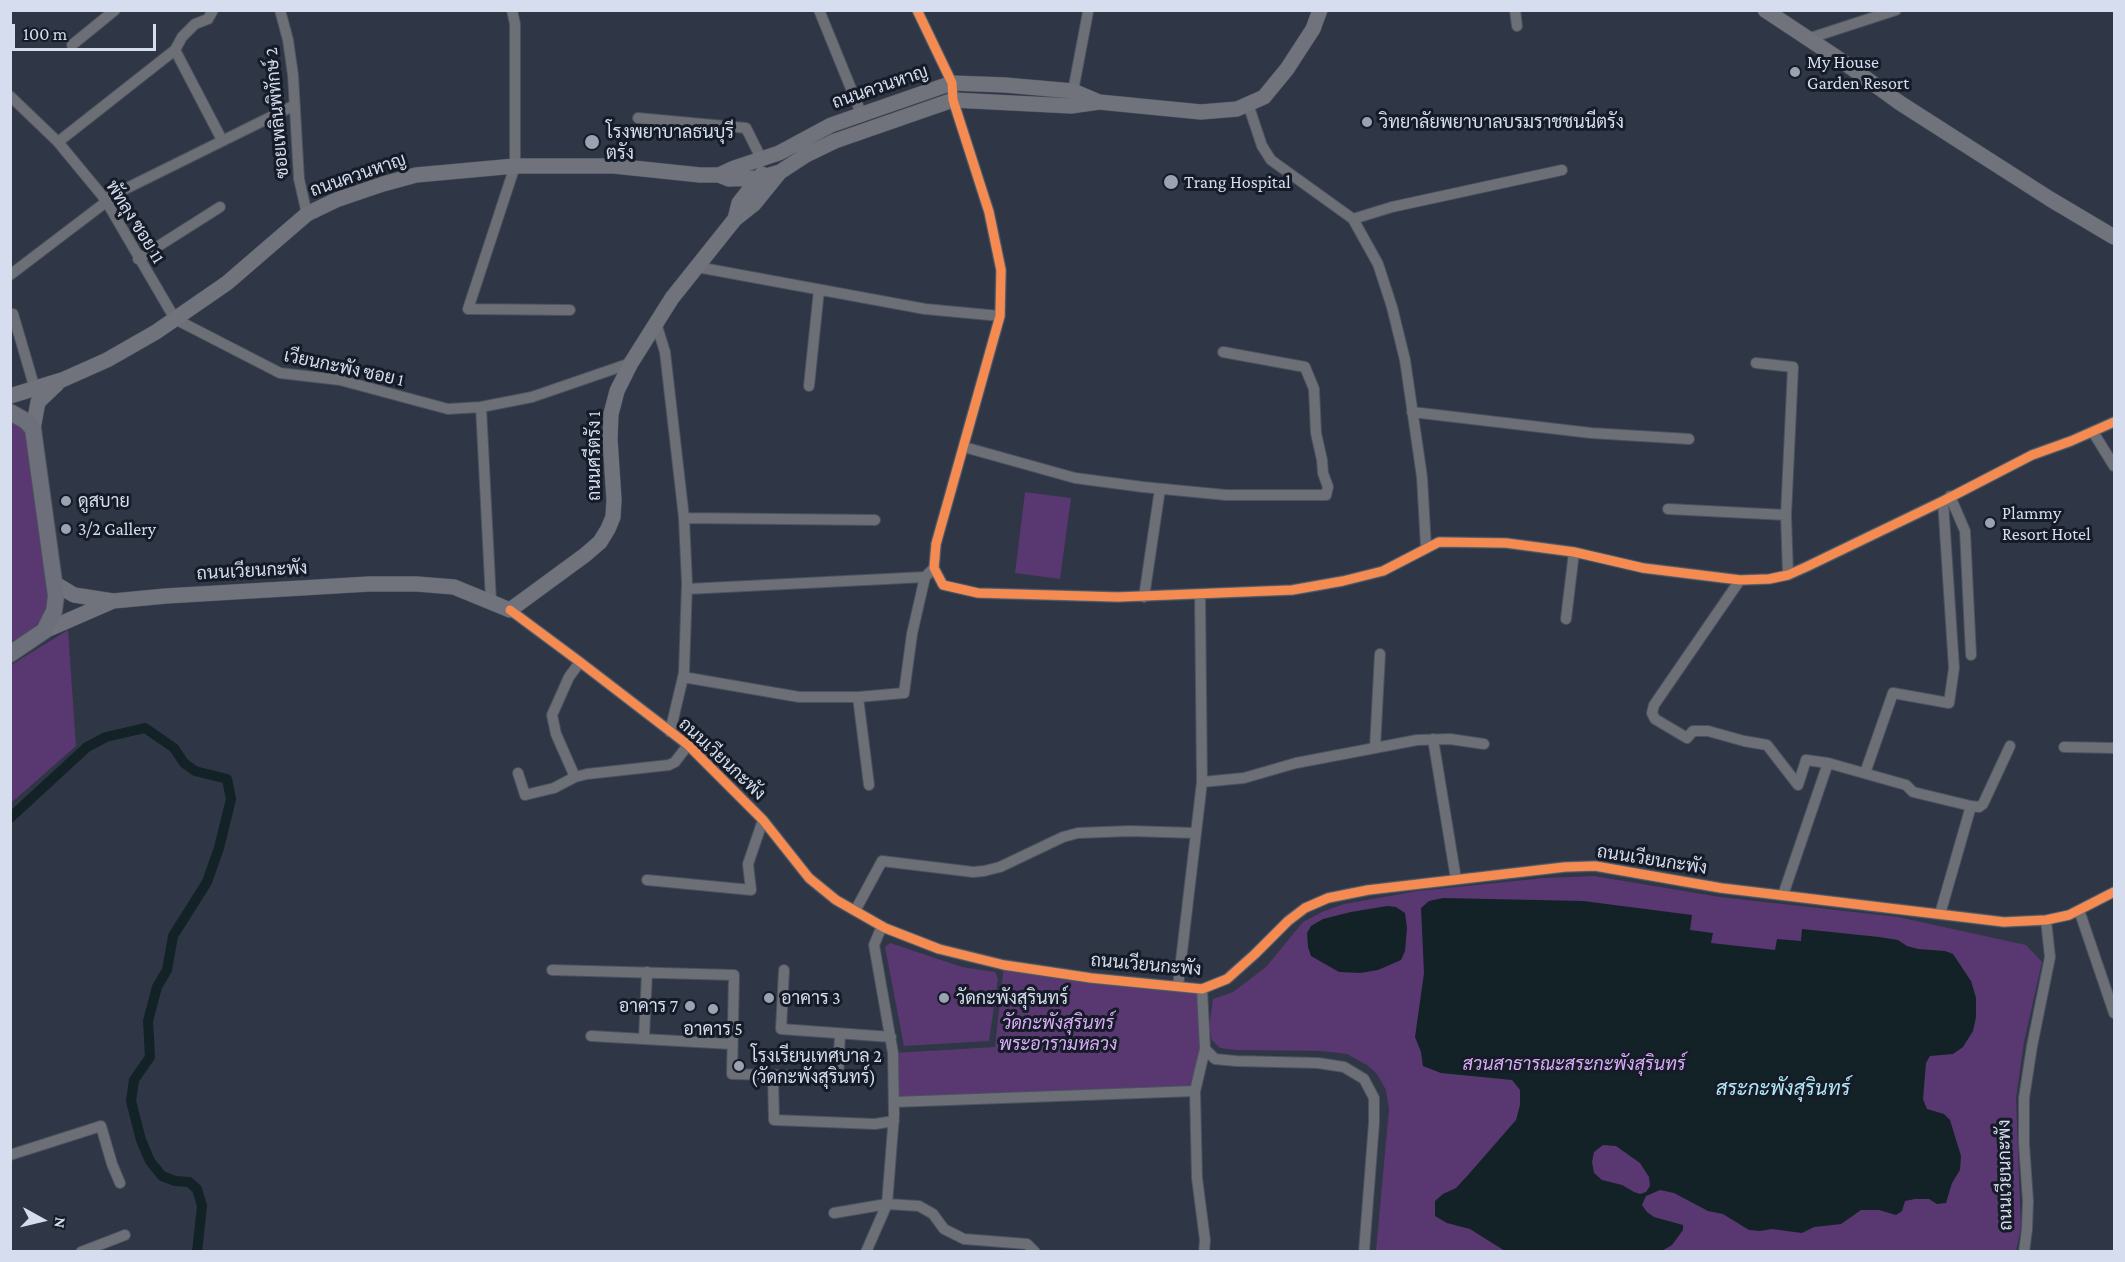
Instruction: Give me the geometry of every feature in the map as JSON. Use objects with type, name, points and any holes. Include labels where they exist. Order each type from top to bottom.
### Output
[{"type":"main road","name":"ถนนควนหาญ","points":[[10,396],[62,380],[107,360],[227,284],[307,213],[336,200],[383,184],[416,175],[515,166],[614,166],[724,177],[759,178],[780,172],[806,155],[835,141],[953,100],[1071,106],[1098,102],[1201,112],[1237,109],[1264,97],[1287,69],[1313,28],[1320,10]]},
{"type":"main road","points":[[1765,10],[1910,109],[2050,199],[2115,237]]},
{"type":"main road","name":"ถนนควนหาญ","points":[[724,177],[761,158],[779,153],[831,125],[952,83],[1073,91],[1098,102]]},
{"type":"main road","name":"ถนนศรีตรัง 1","points":[[735,219],[739,203],[779,153]]},
{"type":"main road","name":"ถนนศรีตรัง 1","points":[[510,610],[600,542],[613,518],[610,439],[611,414],[617,391],[631,363],[672,298],[735,219],[754,204],[780,172]]},
{"type":"main road","points":[[724,177],[734,186],[739,203]]},
{"type":"main road","name":"ถนนควนหาญ","points":[[33,429],[38,402],[62,380]]},
{"type":"main road","points":[[10,412],[21,417],[33,429],[56,596],[54,610],[44,631],[10,654]]},
{"type":"main road","points":[[54,583],[74,595],[113,601]]},
{"type":"main road","name":"ถนนเวียนกะพัง","points":[[44,631],[113,601],[369,584],[454,587],[510,610]]},
{"type":"street","points":[[72,45],[115,10]]},
{"type":"street","points":[[58,142],[175,50],[182,37],[195,24],[208,19],[213,10]]},
{"type":"street","name":"ซอยเพลินพิทักษ์ 2","points":[[280,10],[288,39],[296,105],[299,179],[307,213]]},
{"type":"street","points":[[512,10],[515,24],[515,166],[468,309],[570,310]]},
{"type":"street","points":[[819,10],[861,113]]},
{"type":"street","points":[[917,10],[952,83],[953,100],[989,212],[1001,270],[1000,316],[936,544],[934,568],[944,585],[978,593],[1144,597],[1292,590],[1344,581],[1383,571],[1439,542],[1506,543],[1574,552],[1643,568],[1740,580],[1769,579],[1788,575],[1947,499],[2032,454],[2115,422]]},
{"type":"street","points":[[1515,10],[1517,26]]},
{"type":"street","points":[[1807,39],[1896,10]]},
{"type":"street","points":[[1073,91],[1088,12]]},
{"type":"street","points":[[175,50],[222,140]]},
{"type":"street","name":"พัทลุง ซอย 11","points":[[10,96],[58,142],[106,200],[138,259],[175,319]]},
{"type":"street","points":[[1248,104],[1262,146],[1271,160],[1353,219],[1378,264],[1392,307],[1405,360],[1422,477],[1426,547]]},
{"type":"street","points":[[10,275],[106,200],[296,105]]},
{"type":"street","points":[[638,118],[746,128],[761,158]]},
{"type":"street","points":[[1353,219],[1392,207],[1562,170]]},
{"type":"street","points":[[138,259],[220,207]]},
{"type":"street","points":[[697,267],[924,309],[1000,316]]},
{"type":"street","points":[[808,386],[819,290]]},
{"type":"street","points":[[13,314],[34,389]]},
{"type":"street","name":"เวียนกะพัง ซอย 1","points":[[175,319],[280,373],[340,380],[448,409],[481,407],[532,397],[631,363]]},
{"type":"street","points":[[656,323],[665,352],[684,518],[687,589],[686,657],[670,732]]},
{"type":"street","points":[[964,447],[1076,478],[1226,495],[1326,495],[1328,487],[1316,433],[1314,389],[1305,367],[1223,352]]},
{"type":"street","points":[[1756,363],[1793,367],[1786,515],[1788,575]]},
{"type":"street","points":[[481,407],[491,601]]},
{"type":"street","points":[[1413,412],[1591,433],[1689,440]]},
{"type":"street","points":[[2093,432],[2115,466]]},
{"type":"street","points":[[1144,597],[1160,489]]},
{"type":"street","points":[[1947,499],[1965,531],[1971,655]]},
{"type":"street","points":[[1865,773],[1893,693],[1949,703],[1954,668],[1947,499]]},
{"type":"street","points":[[1668,509],[1786,515]]},
{"type":"street","points":[[684,518],[875,520]]},
{"type":"street","points":[[1566,619],[1574,552]]},
{"type":"street","points":[[683,677],[799,697],[858,698],[904,693],[912,634],[925,577],[934,568]]},
{"type":"street","points":[[687,589],[925,577]]},
{"type":"street","points":[[1740,580],[1654,705],[1652,713],[1655,719],[1687,738],[1693,731],[1708,731],[1767,745],[1798,785],[1806,760],[1828,763],[1865,773],[1906,785],[1913,792],[1979,807],[1983,804],[2010,746]]},
{"type":"street","points":[[1178,986],[1202,782],[1200,594]]},
{"type":"street","name":"ถนนเวียนกะพัง","points":[[510,610],[688,745],[763,820],[809,878],[836,900],[882,926],[939,949],[1004,965],[1091,978],[1202,989],[1227,979],[1256,954],[1288,921],[1305,908],[1328,898],[1368,890],[1529,870],[1595,866],[1721,888],[2004,922],[2046,920],[2069,915],[2115,892]]},
{"type":"street","points":[[1375,748],[1380,654]]},
{"type":"street","points":[[575,777],[556,734],[552,715],[569,677],[580,662]]},
{"type":"street","points":[[858,698],[869,784]]},
{"type":"street","points":[[1202,782],[1244,778],[1296,763],[1433,739],[1484,744]]},
{"type":"street","points":[[1433,739],[1456,879]]},
{"type":"street","points":[[518,773],[525,795],[554,788],[575,777],[669,765],[675,762],[688,745]]},
{"type":"street","points":[[2064,747],[2115,748]]},
{"type":"street","points":[[1783,895],[1828,763]]},
{"type":"street","points":[[1940,914],[1971,806]]},
{"type":"street","points":[[647,880],[751,890],[748,864],[763,820]]},
{"type":"street","points":[[855,911],[882,861],[973,872],[1000,867],[1063,837],[1078,833],[1130,831],[1195,833]]},
{"type":"street","points":[[2079,910],[2115,1012]]},
{"type":"street","name":"ถนนเวียนกะพัง","points":[[2024,1251],[2028,1201],[2024,1098],[2050,957],[2046,920]]},
{"type":"street","points":[[866,1251],[887,1204],[894,1121],[893,1053],[874,945],[882,926]]},
{"type":"street","points":[[552,970],[734,975],[732,1074],[838,1077],[840,1034]]},
{"type":"street","points":[[784,970],[781,1029],[891,1037]]},
{"type":"street","points":[[644,1038],[648,972]]},
{"type":"street","name":"ถนนเวียนกะพัง","points":[[1202,989],[1205,1049],[1196,1090],[1197,1178],[1205,1240],[1204,1251]]},
{"type":"street","points":[[591,1036],[731,1044]]},
{"type":"street","points":[[1205,1049],[1215,1059],[1318,1063],[1344,1067],[1364,1079],[1374,1098],[1364,1251]]},
{"type":"street","points":[[773,1076],[774,1120],[875,1124],[894,1121]]},
{"type":"street","points":[[894,1102],[1196,1090]]},
{"type":"street","points":[[10,1155],[101,1125],[120,1183]]},
{"type":"street","points":[[834,1213],[887,1204],[919,1206],[933,1214],[944,1228],[964,1239],[1027,1244],[1035,1251]]},
{"type":"street","points":[[81,1251],[125,1235]]},
{"type":"green space","points":[[14,422],[28,432],[45,556],[48,598],[42,619],[28,633],[11,642],[10,423]]},
{"type":"green space","points":[[1025,492],[1071,498],[1060,579],[1015,573]]},
{"type":"green space","points":[[68,630],[76,746],[11,803],[11,665]]},
{"type":"green space","name":"สระกะพังสุรินทร์","points":[[1594,876],[1720,897],[1898,917],[2026,945],[2042,962],[2024,1042],[2016,1098],[2021,1227],[2016,1251],[1376,1251],[1389,1109],[1386,1090],[1377,1074],[1367,1065],[1347,1054],[1220,1048],[1212,1040],[1209,1028],[1213,999],[1233,992],[1266,967],[1303,922],[1344,904],[1418,891],[1544,878]]},
{"type":"green space","points":[[890,943],[962,967],[995,972],[998,979],[989,1041],[904,1046],[885,947]]},
{"type":"green space","name":"วัดกะพังสุรินทร์ พระอารามหลวง","points":[[1004,965],[1202,989],[1202,1029],[1195,1091],[894,1102],[893,1053],[995,1047]]},
{"type":"water","name":"สระกะพังสุรินทร์","points":[[1443,898],[1583,901],[1692,915],[1690,930],[1713,933],[1711,943],[1775,950],[1777,939],[1801,941],[1802,929],[1898,940],[1918,949],[1945,951],[1953,954],[1971,981],[1976,998],[1976,1017],[1973,1031],[1963,1047],[1953,1054],[1930,1056],[1926,1063],[1923,1099],[1927,1109],[1944,1114],[1950,1120],[1961,1156],[1960,1170],[1952,1183],[1946,1203],[1937,1204],[1929,1199],[1905,1201],[1902,1211],[1896,1215],[1879,1210],[1861,1210],[1841,1224],[1814,1227],[1802,1233],[1772,1229],[1749,1230],[1723,1214],[1708,1211],[1674,1193],[1660,1190],[1646,1196],[1642,1205],[1654,1217],[1683,1225],[1683,1230],[1672,1245],[1660,1252],[1505,1251],[1470,1229],[1447,1223],[1435,1216],[1435,1201],[1456,1188],[1516,1120],[1520,1105],[1520,1090],[1512,1080],[1441,1073],[1423,1066],[1415,1037],[1424,973],[1421,908],[1429,901]],"holes":[[[1603,1145],[1616,1146],[1640,1163],[1649,1177],[1650,1186],[1646,1192],[1640,1194],[1634,1192],[1622,1185],[1602,1180],[1594,1173],[1592,1162],[1594,1152]]]},
{"type":"water","points":[[1387,906],[1396,907],[1405,913],[1407,928],[1405,951],[1401,960],[1378,970],[1360,973],[1339,972],[1311,956],[1307,933],[1311,926],[1323,919]]},
{"type":"waterway","points":[[10,818],[87,747],[106,737],[145,728],[174,748],[184,763],[195,771],[227,779],[231,799],[219,848],[207,882],[173,936],[167,970],[157,987],[148,1021],[150,1057],[134,1080],[131,1101],[141,1140],[150,1161],[162,1176],[175,1181],[189,1182],[197,1189],[202,1206],[197,1252]]},
{"type":"cycle path","points":[[917,10],[952,83],[953,100],[989,212],[1001,270],[1000,316],[936,544],[934,568],[943,585],[978,593],[1118,597],[1292,590],[1383,571],[1439,542],[1506,543],[1574,552],[1643,568],[1740,580],[1769,579],[1788,575],[1806,567],[2032,455],[2114,422]]},
{"type":"cycle path","points":[[510,610],[688,745],[763,820],[809,878],[836,900],[885,928],[939,949],[1004,965],[1091,978],[1202,989],[1227,979],[1288,921],[1305,908],[1328,898],[1368,890],[1565,867],[1595,866],[1721,888],[2004,922],[2046,920],[2069,915],[2114,892]]},
{"type":"place","name":"My House Garden Resort","points":[[1795,72]]},
{"type":"place","name":"วิทยาลัยพยาบาลบรมราชชนนีตรัง","points":[[1367,122]]},
{"type":"place","name":"โรงพยาบาลธนบุรี ตรัง","points":[[592,142]]},
{"type":"place","name":"Trang Hospital","points":[[1171,182]]},
{"type":"place","name":"ดูสบาย","points":[[66,501]]},
{"type":"place","name":"Plammy Resort Hotel","points":[[1990,523]]},
{"type":"place","name":"3/2 Gallery","points":[[66,529]]},
{"type":"place","name":"อาคาร 3","points":[[769,998]]},
{"type":"place","name":"วัดกะพังสุรินทร์","points":[[944,998]]},
{"type":"place","name":"อาคาร 7","points":[[690,1006]]},
{"type":"place","name":"อาคาร 5","points":[[713,1009]]},
{"type":"place","name":"โรงเรียนเทศบาล 2 (วัดกะพังสุรินทร์)","points":[[739,1066]]},
{"type":"park label","name":"สวนสาธารณะสระกะพังสุรินทร์","points":[[1574,1064]]}]
